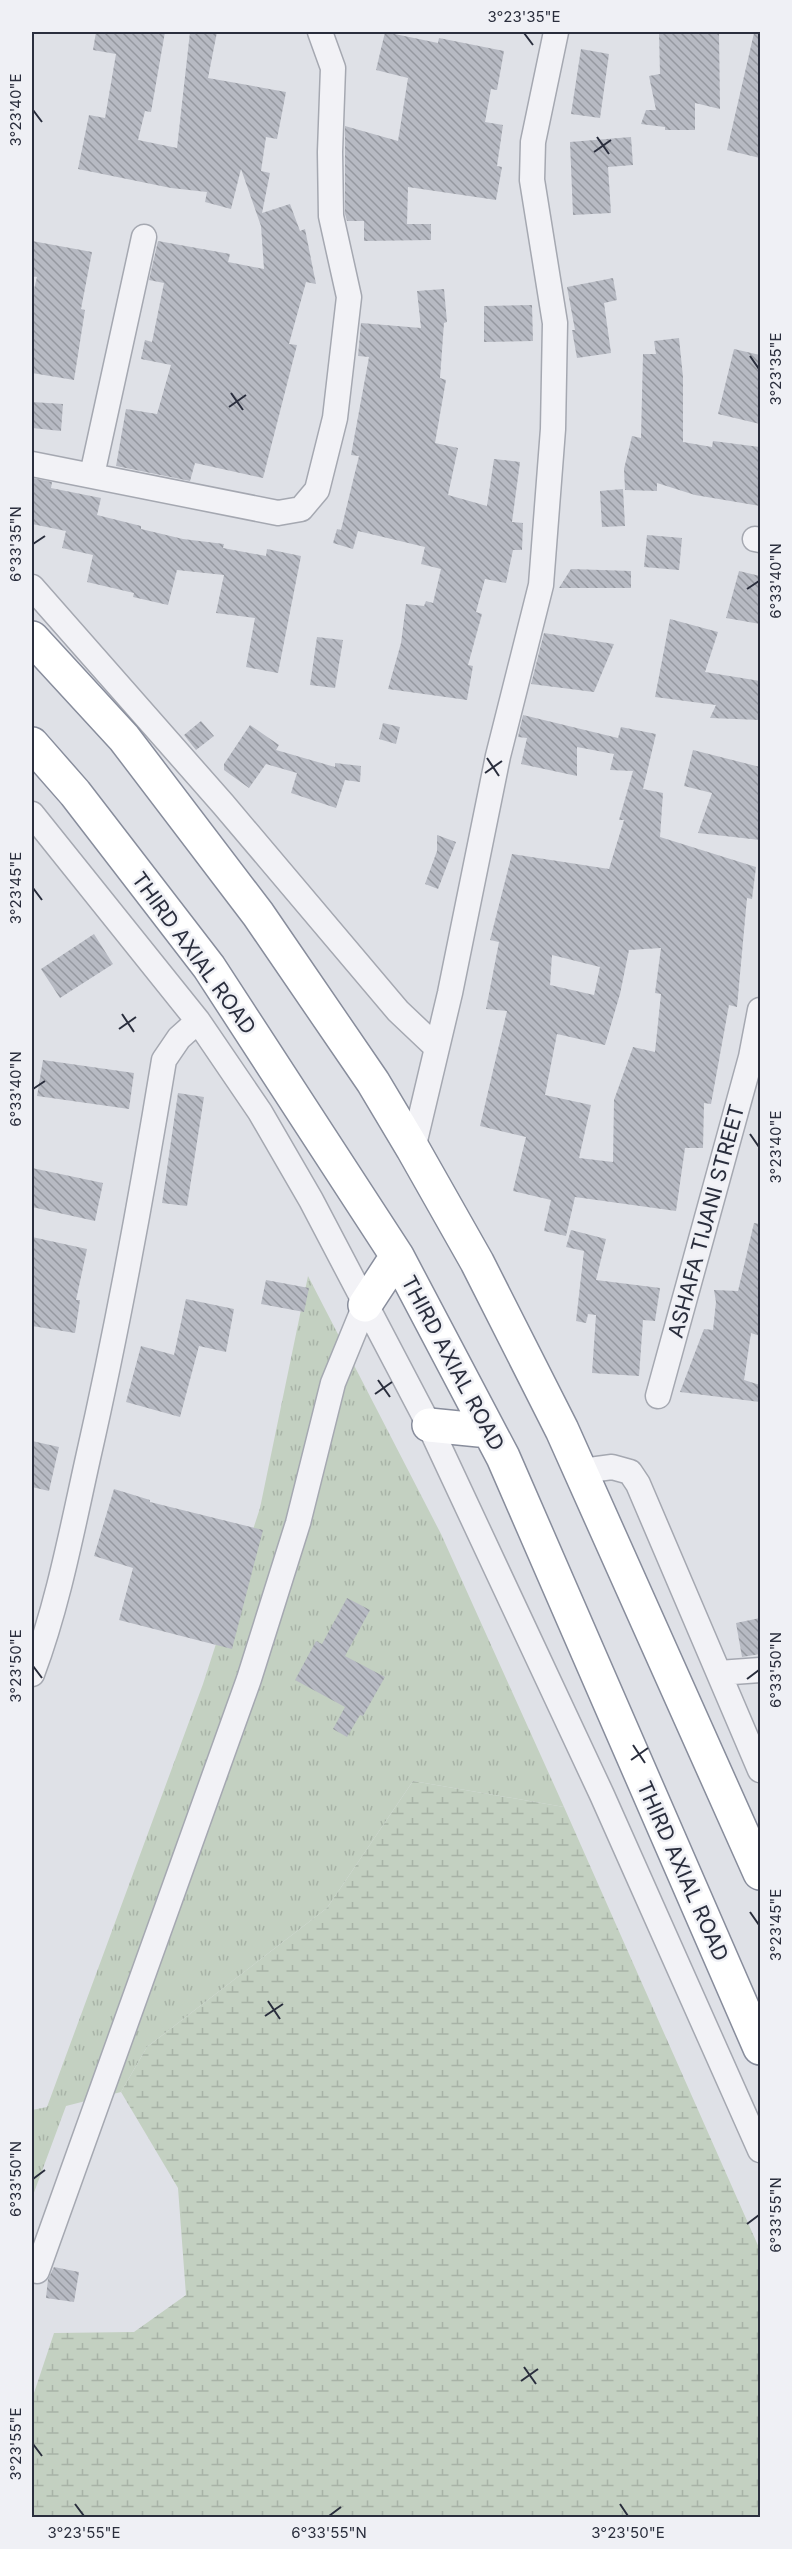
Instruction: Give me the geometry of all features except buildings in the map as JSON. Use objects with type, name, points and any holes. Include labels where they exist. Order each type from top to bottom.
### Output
[{"type":"highway","points":[[32,638],[124,738],[258,914],[373,1082],[413,1149],[477,1262],[582,1471],[760,1873]]},
{"type":"highway","name":"THIRD AXIAL ROAD","points":[[32,744],[75,793],[209,967],[397,1256],[489,1431],[760,2048]]},
{"type":"highway","points":[[365,1305],[397,1256]]},
{"type":"highway","points":[[429,1425],[489,1431]]},
{"type":"street","points":[[32,464],[278,513],[301,509],[317,490],[335,418],[349,297],[331,216],[330,152],[333,68],[320,32]]},
{"type":"street","points":[[413,1149],[450,993],[498,756],[541,585],[554,429],[555,323],[534,190],[532,142],[556,32]]},
{"type":"street","points":[[92,475],[144,237]]},
{"type":"street","points":[[32,587],[223,804],[398,1011],[436,1047]]},
{"type":"street","points":[[32,814],[198,1021],[260,1112],[311,1200],[429,1425],[602,1795],[760,2150]]},
{"type":"street","name":"ASHAFA TIJANI STREET","points":[[658,1396],[748,1069],[760,1010]]},
{"type":"street","points":[[32,1674],[43,1644],[71,1535],[115,1339],[164,1060],[178,1038],[198,1021]]},
{"type":"street","points":[[38,2271],[249,1679],[298,1523],[333,1383],[365,1305]]},
{"type":"street","points":[[582,1471],[612,1467],[630,1472],[638,1484],[760,1770]]},
{"type":"street","points":[[719,1673],[760,1670]]},
{"type":"green space","points":[[308,1276],[441,1534],[564,1807],[413,1781],[327,1908],[147,2047],[121,2092],[66,2106],[32,2198],[32,2110],[47,2107],[203,1684],[260,1508]]},
{"type":"green space","points":[[413,1781],[564,1807],[760,2250],[760,2517],[32,2517],[32,2399],[54,2333],[134,2332],[186,2295],[178,2188],[121,2092],[147,2047],[327,1908]]}]
